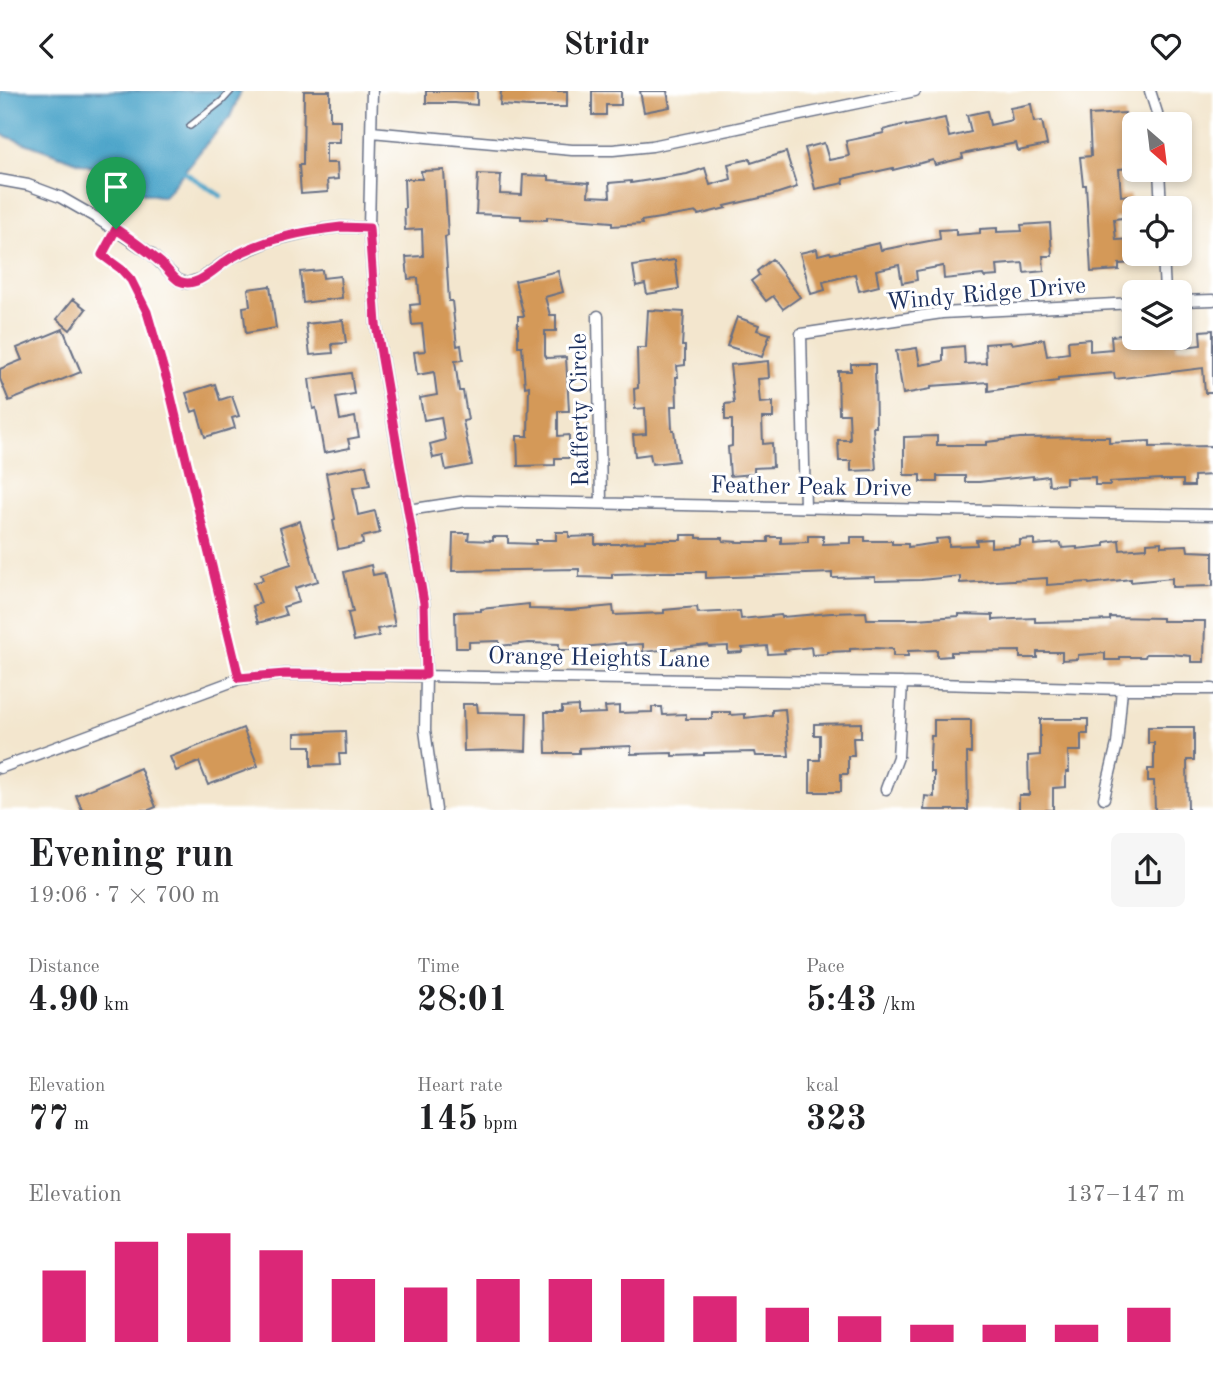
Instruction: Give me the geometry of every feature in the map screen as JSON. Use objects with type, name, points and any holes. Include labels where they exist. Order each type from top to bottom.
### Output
[{"type":"street","points":[[372,91],[369,228],[376,324],[424,603],[425,730],[436,810]]},
{"type":"street","points":[[371,132],[572,150],[613,151],[652,146],[915,91]]},
{"type":"street","points":[[1150,91],[1157,112]]},
{"type":"street","points":[[0,180],[28,185],[60,197],[116,229],[158,260],[178,280],[187,283],[201,279],[230,258],[270,241],[316,230],[369,228]]},
{"type":"street","points":[[1192,301],[1213,300]]},
{"type":"street","name":"Windy Ridge Drive","points":[[805,507],[801,334],[942,313],[1122,304]]},
{"type":"street","name":"Rafferty Circle","points":[[598,316],[601,503]]},
{"type":"street","name":"Feather Peak Drive","points":[[408,510],[467,501],[1213,515]]},
{"type":"street","name":"Orange Heights Lane","points":[[0,768],[239,678],[285,674],[1213,689]]},
{"type":"street","points":[[886,789],[898,757],[902,683]]},
{"type":"street","points":[[1104,798],[1117,744],[1122,689]]},
{"type":"lane","points":[[190,126],[231,91]]},
{"type":"lane","points":[[116,229],[102,255],[131,280],[147,312],[168,384],[239,678]]},
{"type":"water","points":[[0,91],[241,91],[230,117],[164,197],[144,193],[108,173],[0,134]]},
{"type":"building","points":[[304,91],[330,91],[330,120],[340,120],[340,142],[326,142],[326,163],[337,163],[338,179],[327,180],[328,192],[301,194],[299,165],[303,165]]},
{"type":"building","points":[[426,91],[477,91],[477,105],[426,103]]},
{"type":"building","points":[[501,91],[567,91],[567,107],[500,105]]},
{"type":"building","points":[[592,91],[621,91],[621,105],[606,105],[606,115],[592,115]]},
{"type":"building","points":[[640,91],[667,91],[670,107],[644,112]]},
{"type":"building","points":[[1031,104],[1034,122],[1042,121],[1047,145],[1018,151],[1016,143],[962,154],[963,158],[935,165],[933,160],[843,179],[844,183],[815,189],[805,148],[824,143],[829,160],[849,156],[846,141],[884,133],[883,130],[906,124],[945,118],[949,137],[971,132],[967,115],[987,111],[990,125],[1012,120],[1010,108]]},
{"type":"building","points":[[1122,113],[1122,169],[1119,169],[1121,196],[1130,195],[1130,196],[1122,196],[1122,218],[1114,219],[1116,240],[1122,240],[1122,264],[1119,264],[1119,270],[1091,272],[1086,185],[1083,185],[1080,157],[1091,156],[1089,115]]},
{"type":"building","points":[[786,152],[797,187],[698,215],[697,212],[641,221],[642,224],[612,226],[612,222],[547,217],[547,220],[521,219],[521,216],[476,214],[478,174],[501,175],[500,194],[522,195],[523,175],[549,176],[549,180],[589,183],[588,196],[610,197],[609,183],[631,183],[687,174],[705,168],[710,185],[731,179],[728,164],[750,159],[751,163]]},
{"type":"building","points":[[444,170],[449,301],[452,301],[457,346],[461,345],[463,360],[455,361],[459,391],[463,391],[468,420],[463,421],[472,465],[446,470],[443,456],[433,458],[430,444],[445,440],[441,417],[424,420],[420,398],[437,395],[434,372],[417,375],[414,352],[425,351],[422,324],[412,325],[410,305],[420,304],[418,278],[408,279],[406,257],[423,256],[422,229],[405,230],[404,209],[404,179],[422,179],[421,171]]},
{"type":"building","points":[[1050,223],[1052,256],[1043,256],[1044,271],[1024,273],[1023,263],[997,265],[998,276],[944,279],[943,266],[916,271],[917,280],[902,283],[899,265],[876,270],[879,286],[859,291],[855,274],[823,282],[825,290],[811,294],[800,253],[817,249],[818,255],[831,254],[879,243],[881,250],[940,239],[939,230],[956,229],[956,235],[980,233],[980,229],[997,228],[997,232],[1022,231],[1021,225]]},
{"type":"building","points":[[772,259],[800,297],[783,309],[773,296],[766,301],[751,281],[759,275],[757,271]]},
{"type":"building","points":[[675,260],[679,289],[647,294],[645,284],[636,286],[633,266]]},
{"type":"building","points":[[322,270],[323,278],[340,276],[342,298],[303,303],[300,272]]},
{"type":"building","points":[[558,271],[563,292],[545,297],[550,315],[556,315],[556,331],[545,331],[545,355],[547,358],[566,357],[569,411],[558,411],[558,436],[569,435],[569,458],[555,458],[555,465],[518,466],[517,436],[528,436],[529,386],[525,387],[522,346],[518,346],[518,316],[524,316],[515,281]]},
{"type":"building","points":[[270,286],[276,328],[246,333],[243,307],[250,306],[248,289]]},
{"type":"building","points":[[73,299],[86,309],[70,330],[57,319]]},
{"type":"building","points":[[648,310],[684,312],[682,346],[685,346],[685,365],[677,366],[677,406],[671,406],[678,461],[652,464],[650,454],[635,456],[633,435],[646,434],[645,408],[635,409],[634,389],[638,388],[637,348],[646,348]]},
{"type":"building","points":[[737,317],[759,325],[757,330],[770,334],[762,357],[727,346]]},
{"type":"building","points":[[343,320],[346,343],[332,344],[333,353],[310,355],[306,324]]},
{"type":"building","points":[[63,329],[81,372],[9,401],[0,379],[0,369],[22,360],[17,348]]},
{"type":"building","points":[[1213,330],[1213,393],[1205,393],[1203,368],[1115,379],[1114,373],[1058,378],[1058,381],[988,391],[988,382],[931,386],[931,389],[903,394],[896,351],[917,348],[920,365],[943,361],[943,348],[964,346],[965,364],[986,363],[985,344],[1012,344],[1044,339],[1047,356],[1069,353],[1068,341],[1090,339],[1090,351],[1112,349],[1111,336],[1122,335],[1122,350],[1192,350],[1192,346],[1201,345],[1200,331]]},
{"type":"building","points":[[768,361],[769,378],[758,379],[760,403],[773,402],[773,418],[762,418],[763,444],[772,443],[773,467],[754,468],[754,474],[730,476],[728,447],[732,446],[732,420],[725,420],[725,404],[734,403],[730,365]]},
{"type":"building","points":[[851,364],[875,364],[876,427],[873,427],[876,470],[851,471],[851,461],[839,461],[838,440],[850,440],[849,414],[839,414],[838,371],[851,371]]},
{"type":"building","points":[[351,373],[354,394],[336,397],[340,420],[355,417],[359,437],[348,439],[350,448],[324,453],[309,379]]},
{"type":"building","points":[[215,384],[220,400],[232,396],[239,416],[232,418],[235,428],[205,437],[197,410],[192,412],[186,393]]},
{"type":"building","points":[[937,436],[937,445],[987,445],[987,442],[1020,438],[1109,437],[1109,443],[1150,441],[1150,447],[1213,446],[1213,475],[1194,476],[1194,486],[1183,486],[1183,480],[1161,479],[1095,485],[1095,477],[1066,478],[1066,484],[1049,485],[1048,476],[965,482],[965,476],[937,476],[937,482],[921,482],[921,475],[904,475],[904,437]]},
{"type":"building","points":[[366,465],[370,485],[353,488],[358,515],[375,511],[380,533],[362,537],[363,544],[338,549],[326,473]]},
{"type":"building","points":[[300,521],[318,581],[295,588],[299,602],[283,607],[286,615],[258,623],[253,606],[261,603],[254,583],[263,580],[261,574],[291,564],[280,528]]},
{"type":"building","points":[[556,532],[569,532],[569,537],[595,536],[595,544],[681,540],[681,535],[739,542],[768,542],[768,537],[781,537],[781,543],[808,542],[808,536],[823,536],[823,544],[851,543],[851,537],[865,537],[865,541],[892,541],[892,544],[908,544],[908,547],[937,543],[936,539],[949,538],[949,546],[977,545],[976,540],[991,539],[991,547],[1020,545],[1020,540],[1034,539],[1034,545],[1061,543],[1062,548],[1077,549],[1105,546],[1105,542],[1119,540],[1120,550],[1147,548],[1147,543],[1161,542],[1161,546],[1187,545],[1188,551],[1213,552],[1213,586],[1172,587],[1172,578],[1047,585],[1047,578],[960,583],[960,576],[875,581],[875,577],[832,578],[832,573],[706,578],[706,572],[655,572],[612,574],[612,578],[579,577],[579,569],[452,571],[453,533],[469,533],[468,540],[493,541],[493,537],[508,537],[508,543],[536,544],[536,540],[556,540]]},
{"type":"building","points":[[371,565],[373,575],[384,573],[395,626],[377,629],[379,636],[354,641],[348,613],[353,612],[344,572]]},
{"type":"building","points":[[529,604],[529,609],[571,610],[613,606],[614,615],[664,613],[664,610],[697,607],[698,613],[740,611],[741,619],[866,612],[867,619],[917,619],[959,614],[993,615],[993,620],[1035,618],[1035,622],[1110,620],[1110,617],[1205,621],[1204,662],[1191,662],[1191,656],[1171,654],[1146,654],[1145,657],[1105,660],[1105,653],[1078,655],[1078,659],[1062,660],[1062,652],[1037,652],[1037,658],[1020,658],[1020,651],[951,652],[951,656],[937,657],[937,650],[908,651],[908,656],[893,656],[893,649],[875,648],[812,655],[811,647],[768,654],[767,646],[742,648],[742,652],[728,653],[728,646],[708,645],[643,652],[643,644],[625,643],[559,650],[559,644],[499,646],[499,641],[469,642],[469,648],[456,648],[455,612]]},
{"type":"building","points":[[463,704],[477,704],[478,712],[527,713],[526,751],[464,751]]},
{"type":"building","points":[[578,706],[578,714],[606,713],[605,707],[619,706],[619,713],[652,712],[652,707],[662,707],[663,715],[686,714],[686,719],[712,719],[712,712],[745,714],[745,718],[772,715],[772,710],[785,709],[789,756],[756,756],[755,752],[672,756],[672,753],[631,754],[631,746],[579,748],[579,753],[546,753],[545,712],[562,712],[562,707]]},
{"type":"building","points":[[1040,719],[1088,719],[1088,734],[1081,734],[1081,751],[1068,751],[1069,772],[1066,772],[1066,787],[1053,788],[1053,810],[1019,810],[1019,795],[1029,795],[1028,756],[1040,755]]},
{"type":"building","points":[[934,720],[971,720],[971,753],[967,753],[968,810],[924,810],[925,796],[934,797],[934,772],[930,772],[930,757]]},
{"type":"building","points":[[861,723],[861,738],[853,738],[854,756],[848,756],[848,774],[841,774],[841,792],[810,792],[810,760],[820,760],[820,735],[814,735],[814,724]]},
{"type":"building","points":[[1148,727],[1194,727],[1194,760],[1187,760],[1188,810],[1155,810],[1154,781],[1148,781],[1148,769],[1154,769],[1154,743],[1148,743]]},
{"type":"building","points":[[243,728],[258,766],[208,785],[199,762],[176,771],[170,757]]},
{"type":"building","points":[[345,731],[346,754],[339,754],[340,765],[311,766],[311,746],[295,746],[295,733]]},
{"type":"building","points":[[140,768],[156,807],[149,810],[82,810],[76,795]]},
{"type":"waterway","points":[[181,170],[221,196]]},
{"type":"route","points":[[369,228],[376,324],[424,603],[426,675],[285,674],[239,678],[168,384],[147,312],[131,280],[102,255],[116,229],[150,253],[178,280],[187,283],[201,279],[230,258],[270,241],[316,230],[369,228]]}]
